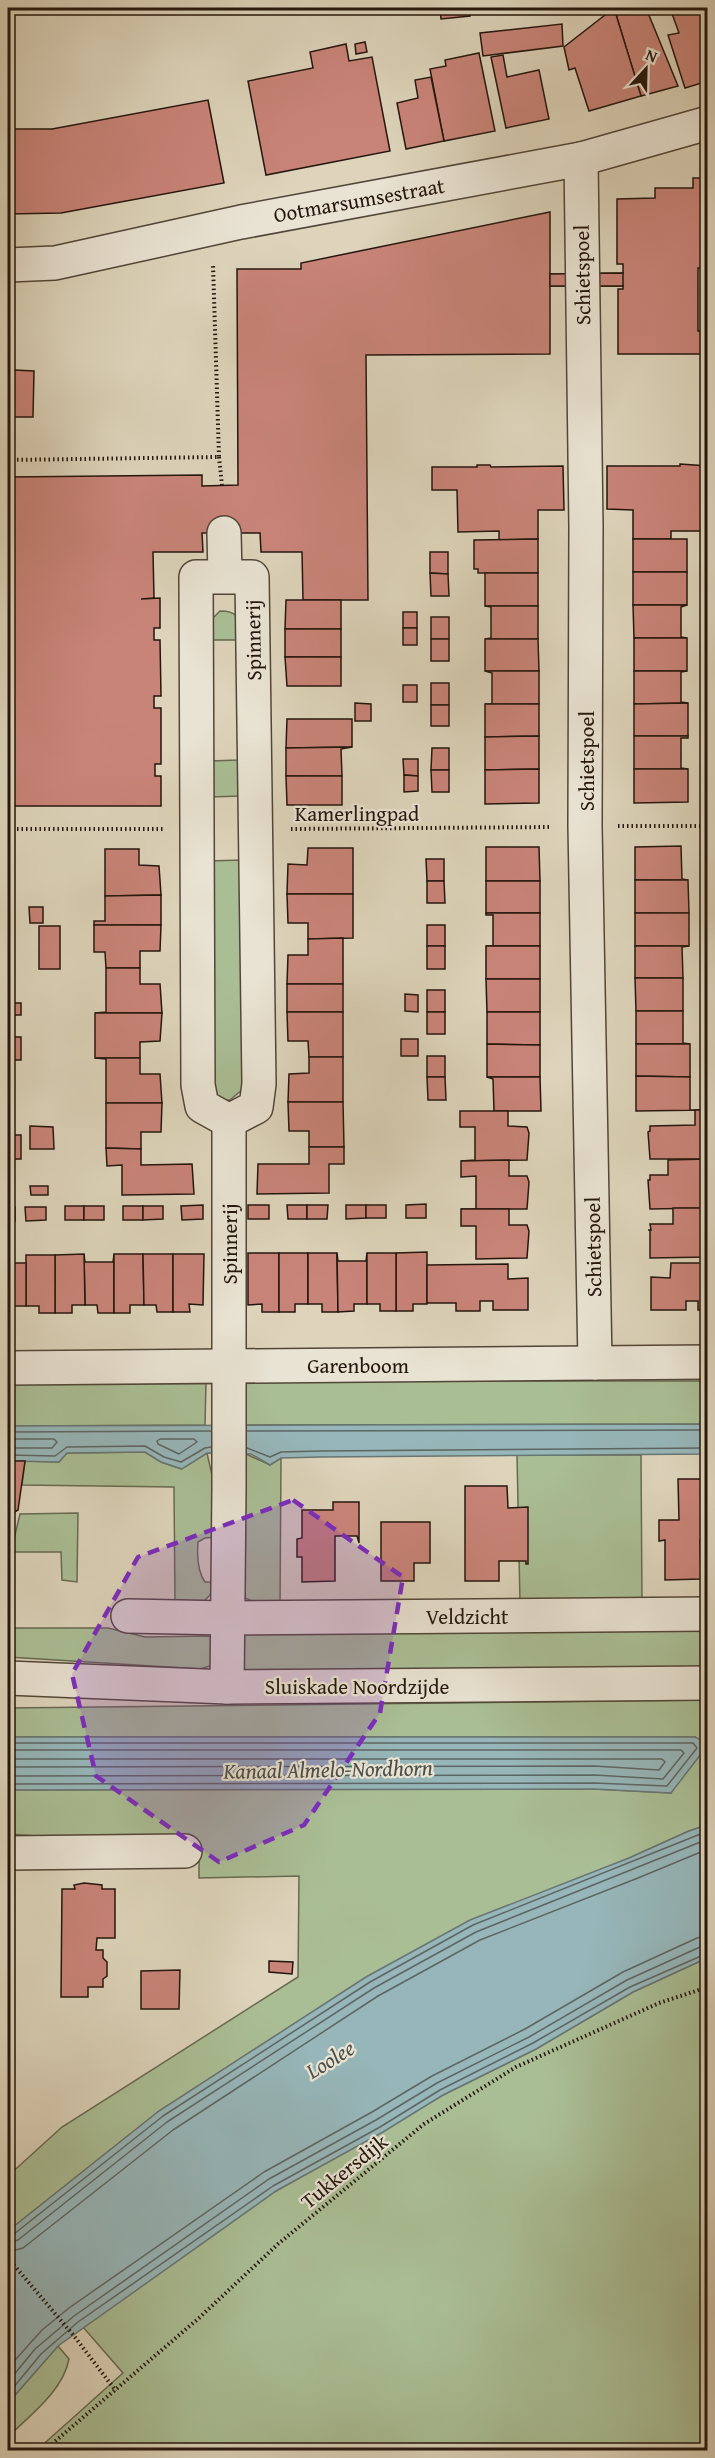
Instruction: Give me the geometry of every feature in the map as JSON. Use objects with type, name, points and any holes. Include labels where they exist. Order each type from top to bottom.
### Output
[{"type":"street","name":"Ootmarsumsestraat","points":[[8,265],[55,263],[212,228],[581,159],[708,123]]},
{"type":"street","name":"Schietspoel","points":[[581,159],[586,526],[585,826],[595,1363]]},
{"type":"street","points":[[224,533],[225,576]]},
{"type":"street","name":"Spinnerij","points":[[225,576],[252,577],[259,1084],[256,1107],[229,1122],[202,1106],[198,1085],[196,829],[196,577],[225,576]]},
{"type":"street","name":"Spinnerij","points":[[228,1381],[229,1122]]},
{"type":"street","name":"Garenboom","points":[[8,1368],[228,1381],[595,1363],[708,1362]]},
{"type":"street","points":[[227,1687],[230,1488],[228,1381]]},
{"type":"street","name":"Veldzicht","points":[[128,1616],[227,1618],[708,1614]]},
{"type":"street","name":"Sluiskade Noordzijde","points":[[8,1678],[227,1687],[708,1683]]},
{"type":"street","points":[[8,1853],[185,1851]]},
{"type":"path","points":[[212,228],[219,457],[222,485]]},
{"type":"path","points":[[8,460],[219,457]]},
{"type":"path","name":"Kamerlingpad","points":[[256,829],[708,826]]},
{"type":"path","points":[[8,829],[196,829]]},
{"type":"path","name":"Tukkersdijk","points":[[45,2451],[117,2391],[278,2244],[424,2124],[516,2067],[659,2003],[708,1987]]},
{"type":"path","points":[[8,2258],[117,2391]]},
{"type":"highlighted area","points":[[293,1500],[403,1577],[380,1713],[304,1825],[219,1862],[96,1776],[72,1674],[138,1557]]},
{"type":"green space","points":[[220,611],[227,611],[238,618],[244,638],[241,796],[210,797],[210,761],[238,760],[238,640],[209,640],[210,621]]},
{"type":"green space","points":[[242,860],[243,1089],[230,1100],[222,1100],[214,1094],[208,861]]},
{"type":"green space","points":[[247,1381],[707,1381],[707,1424],[241,1425],[241,1394]]},
{"type":"green space","points":[[8,1382],[206,1382],[205,1425],[8,1426]]},
{"type":"green space","points":[[145,1452],[161,1462],[181,1469],[207,1453],[214,1484],[218,1537],[205,1538],[198,1542],[198,1563],[202,1578],[205,1582],[216,1582],[215,1590],[204,1601],[175,1602],[174,1487],[22,1485],[25,1461],[59,1462],[67,1453]]},
{"type":"green space","points":[[246,1454],[270,1465],[281,1458],[280,1607],[262,1605],[245,1598],[242,1583],[239,1493]]},
{"type":"green space","points":[[517,1455],[641,1455],[642,1603],[520,1602]]},
{"type":"green space","points":[[78,1513],[77,1582],[62,1580],[61,1552],[11,1552],[20,1514]]},
{"type":"green space","points":[[707,1622],[707,1670],[248,1672],[239,1667],[234,1626]]},
{"type":"green space","points":[[8,1628],[108,1628],[145,1637],[210,1636],[214,1640],[215,1660],[210,1666],[200,1669],[8,1657]]},
{"type":"green space","points":[[707,1700],[707,1825],[689,1831],[367,1977],[159,2111],[8,2231],[8,2176],[62,2127],[298,1977],[299,1876],[199,1878],[199,1847],[8,1834],[8,1790],[594,1789],[671,1793],[695,1737],[8,1737],[8,1708]]},
{"type":"green space","points":[[707,1958],[707,2450],[37,2450],[123,2373],[82,2326],[276,2191],[443,2095],[536,2049],[633,1992]]},
{"type":"green space","points":[[58,2346],[69,2359],[60,2382],[44,2402],[8,2437],[8,2403]]},
{"type":"water","points":[[707,1424],[708,1454],[281,1458],[270,1465],[251,1454],[207,1453],[182,1469],[161,1462],[145,1452],[67,1453],[59,1462],[8,1461],[8,1426]]},
{"type":"water","name":"Kanaal Almelo-Nordhorn","points":[[8,1737],[695,1737],[701,1740],[704,1750],[671,1793],[594,1789],[8,1790]]},
{"type":"water","name":"Loolee","points":[[707,1825],[707,1958],[633,1992],[536,2049],[443,2095],[383,2132],[276,2191],[58,2346],[8,2403],[8,2231],[159,2111],[366,1977],[470,1920]]},
{"type":"building","points":[[440,8],[469,8],[470,16],[441,19]]},
{"type":"building","points":[[614,8],[646,8],[678,86],[641,96]]},
{"type":"building","points":[[614,8],[641,96],[589,111],[575,68],[569,70],[564,47]]},
{"type":"building","points":[[670,8],[705,8],[708,12],[708,81],[685,88],[668,35],[679,33]]},
{"type":"building","points":[[562,24],[563,46],[483,56],[480,33]]},
{"type":"building","points":[[365,42],[367,52],[356,54],[355,44]]},
{"type":"building","points":[[346,44],[349,61],[372,57],[390,151],[266,175],[248,81],[313,68],[310,52]]},
{"type":"building","points":[[479,53],[495,131],[444,141],[430,69],[446,66],[445,60]]},
{"type":"building","points":[[503,55],[507,77],[539,70],[549,119],[506,128],[491,57]]},
{"type":"building","points":[[431,77],[444,141],[406,149],[397,103],[418,98],[415,80]]},
{"type":"building","points":[[208,100],[224,183],[61,213],[8,214],[8,129],[52,129]]},
{"type":"building","points":[[693,178],[708,178],[708,268],[698,268],[698,331],[708,331],[708,354],[618,354],[618,289],[623,289],[623,286],[550,286],[550,274],[623,273],[623,264],[617,264],[617,199],[655,198],[655,188],[693,188]]},
{"type":"building","points":[[550,212],[550,354],[366,355],[368,600],[303,600],[302,552],[261,552],[260,533],[202,533],[203,552],[153,552],[154,598],[141,599],[160,598],[160,628],[154,628],[154,640],[160,640],[161,696],[154,696],[154,708],[161,708],[161,764],[155,764],[155,776],[161,776],[161,806],[8,806],[8,477],[202,475],[202,486],[238,485],[237,269],[301,269],[301,263]]},
{"type":"building","points":[[623,273],[623,286],[550,286],[550,274]]},
{"type":"building","points":[[14,370],[34,371],[33,417],[13,417]]},
{"type":"building","points":[[680,464],[708,466],[708,531],[671,531],[671,539],[633,539],[633,510],[607,509],[607,466],[680,466]]},
{"type":"building","points":[[477,465],[490,465],[491,467],[563,466],[564,510],[538,510],[538,539],[499,540],[499,531],[458,532],[457,490],[432,490],[432,467],[477,467]]},
{"type":"building","points":[[538,539],[538,573],[478,573],[478,569],[474,569],[474,540]]},
{"type":"building","points":[[633,539],[687,539],[687,572],[633,572]]},
{"type":"building","points":[[430,552],[448,552],[448,574],[430,573]]},
{"type":"building","points":[[633,572],[687,572],[687,605],[633,605]]},
{"type":"building","points":[[430,573],[448,574],[449,596],[431,596]]},
{"type":"building","points":[[485,573],[538,573],[538,606],[485,606]]},
{"type":"building","points":[[286,600],[341,600],[341,629],[285,629]]},
{"type":"building","points":[[633,605],[687,605],[681,607],[681,637],[687,638],[634,638]]},
{"type":"building","points":[[485,606],[538,606],[538,639],[485,639],[491,638],[491,607]]},
{"type":"building","points":[[403,612],[417,612],[417,628],[403,628]]},
{"type":"building","points":[[431,617],[449,617],[449,639],[431,639]]},
{"type":"building","points":[[403,628],[417,628],[417,645],[403,645]]},
{"type":"building","points":[[285,629],[341,629],[341,657],[285,657]]},
{"type":"building","points":[[634,638],[687,638],[687,671],[634,671]]},
{"type":"building","points":[[431,639],[449,639],[449,661],[431,661]]},
{"type":"building","points":[[485,639],[538,639],[539,671],[485,671]]},
{"type":"building","points":[[285,657],[341,657],[341,686],[287,686]]},
{"type":"building","points":[[485,671],[539,671],[539,704],[492,704],[492,673]]},
{"type":"building","points":[[634,671],[687,671],[681,672],[681,702],[688,703],[634,704]]},
{"type":"building","points":[[431,683],[449,683],[449,705],[431,705]]},
{"type":"building","points":[[403,685],[417,685],[417,702],[403,702]]},
{"type":"building","points":[[355,703],[371,704],[371,721],[355,721]]},
{"type":"building","points":[[688,703],[688,736],[634,736],[634,704]]},
{"type":"building","points":[[485,704],[539,704],[539,736],[485,737]]},
{"type":"building","points":[[431,705],[449,705],[449,726],[431,726]]},
{"type":"building","points":[[287,719],[352,719],[352,747],[286,748]]},
{"type":"building","points":[[539,736],[539,769],[485,770],[485,737]]},
{"type":"building","points":[[634,736],[688,736],[688,738],[681,738],[681,768],[688,769],[634,769]]},
{"type":"building","points":[[352,747],[341,749],[342,776],[286,776],[286,748]]},
{"type":"building","points":[[432,748],[449,748],[449,770],[431,770]]},
{"type":"building","points":[[403,759],[418,759],[418,776],[404,775]]},
{"type":"building","points":[[539,769],[539,803],[485,804],[485,770]]},
{"type":"building","points":[[634,769],[688,769],[688,802],[634,803]]},
{"type":"building","points":[[431,770],[449,770],[449,792],[432,792]]},
{"type":"building","points":[[404,775],[418,776],[418,791],[404,792]]},
{"type":"building","points":[[286,776],[342,776],[342,805],[287,805]]},
{"type":"building","points":[[681,846],[682,879],[688,880],[635,880],[635,847]]},
{"type":"building","points":[[486,847],[539,847],[540,881],[486,881]]},
{"type":"building","points":[[308,848],[353,848],[353,894],[287,894],[288,864],[307,865]]},
{"type":"building","points":[[105,849],[139,849],[139,865],[159,866],[161,895],[105,896]]},
{"type":"building","points":[[426,859],[444,859],[444,881],[427,881]]},
{"type":"building","points":[[635,880],[688,880],[689,913],[635,913]]},
{"type":"building","points":[[427,881],[444,881],[445,903],[427,903]]},
{"type":"building","points":[[486,881],[540,881],[540,913],[486,913]]},
{"type":"building","points":[[287,894],[353,894],[353,938],[308,939],[308,923],[288,923]]},
{"type":"building","points":[[161,895],[161,925],[94,925],[94,921],[105,921],[105,896]]},
{"type":"building","points":[[29,907],[43,907],[43,923],[30,923]]},
{"type":"building","points":[[486,913],[540,913],[540,946],[493,946],[493,915],[486,915]]},
{"type":"building","points":[[635,913],[689,913],[689,946],[635,946]]},
{"type":"building","points":[[94,925],[161,925],[160,951],[140,951],[140,968],[106,968],[105,952],[94,952]]},
{"type":"building","points":[[427,925],[445,925],[445,946],[427,946]]},
{"type":"building","points":[[39,926],[60,926],[60,969],[39,969]]},
{"type":"building","points":[[343,938],[343,984],[287,984],[288,955],[308,955],[308,939]]},
{"type":"building","points":[[427,946],[445,946],[445,969],[427,969]]},
{"type":"building","points":[[486,946],[540,946],[540,979],[486,979]]},
{"type":"building","points":[[635,946],[689,946],[682,947],[683,978],[635,978]]},
{"type":"building","points":[[106,968],[140,968],[140,984],[160,984],[162,1013],[95,1013],[106,1012]]},
{"type":"building","points":[[635,978],[683,978],[683,1011],[636,1011]]},
{"type":"building","points":[[486,979],[540,979],[540,1012],[487,1012]]},
{"type":"building","points":[[287,984],[343,984],[343,1012],[287,1012]]},
{"type":"building","points":[[427,990],[445,990],[445,1012],[427,1012]]},
{"type":"building","points":[[405,994],[418,995],[418,1012],[405,1011]]},
{"type":"building","points":[[8,1003],[21,1003],[21,1015],[8,1015]]},
{"type":"building","points":[[636,1011],[683,1011],[683,1043],[690,1044],[636,1044]]},
{"type":"building","points":[[287,1012],[343,1012],[343,1057],[309,1057],[308,1041],[288,1041]]},
{"type":"building","points":[[427,1012],[445,1012],[445,1034],[427,1034]]},
{"type":"building","points":[[487,1012],[540,1012],[540,1045],[487,1044]]},
{"type":"building","points":[[95,1013],[162,1013],[160,1041],[140,1042],[140,1058],[95,1058]]},
{"type":"building","points":[[8,1037],[21,1037],[21,1060],[8,1060]]},
{"type":"building","points":[[401,1039],[418,1039],[418,1056],[401,1056]]},
{"type":"building","points":[[487,1044],[540,1045],[540,1077],[487,1077]]},
{"type":"building","points":[[636,1044],[690,1044],[690,1077],[636,1076]]},
{"type":"building","points":[[427,1056],[445,1056],[445,1077],[427,1077]]},
{"type":"building","points":[[309,1057],[343,1057],[343,1102],[288,1102],[289,1074],[309,1073]]},
{"type":"building","points":[[95,1058],[140,1058],[140,1074],[160,1074],[162,1103],[106,1103],[106,1059]]},
{"type":"building","points":[[636,1076],[690,1077],[690,1110],[708,1110],[636,1111]]},
{"type":"building","points":[[427,1077],[445,1077],[446,1100],[428,1100]]},
{"type":"building","points":[[487,1077],[540,1077],[541,1111],[494,1111],[493,1079]]},
{"type":"building","points":[[288,1102],[343,1102],[344,1147],[309,1147],[309,1131],[289,1131]]},
{"type":"building","points":[[106,1103],[162,1103],[161,1132],[141,1132],[141,1149],[106,1148]]},
{"type":"building","points":[[695,1110],[708,1110],[708,1126],[702,1126],[702,1159],[650,1159],[648,1132],[650,1126],[695,1125]]},
{"type":"building","points":[[460,1111],[508,1111],[508,1126],[527,1127],[529,1133],[527,1160],[461,1161],[475,1160],[475,1127],[460,1127]]},
{"type":"building","points":[[30,1126],[53,1127],[54,1149],[30,1149]]},
{"type":"building","points":[[8,1135],[21,1135],[21,1159],[8,1159]]},
{"type":"building","points":[[309,1147],[344,1147],[344,1164],[329,1164],[329,1193],[257,1194],[258,1164],[309,1164]]},
{"type":"building","points":[[106,1148],[141,1149],[141,1165],[192,1164],[194,1194],[122,1195],[122,1165],[107,1166]]},
{"type":"building","points":[[708,1159],[708,1175],[702,1175],[702,1208],[708,1208],[650,1209],[648,1180],[650,1180],[650,1175],[668,1175],[668,1160]]},
{"type":"building","points":[[509,1160],[509,1176],[527,1176],[529,1182],[527,1209],[476,1209],[476,1176],[461,1177],[461,1161]]},
{"type":"building","points":[[30,1186],[48,1186],[48,1195],[31,1195]]},
{"type":"building","points":[[426,1204],[426,1218],[406,1218],[406,1205]]},
{"type":"building","points":[[203,1205],[203,1219],[182,1220],[181,1206]]},
{"type":"building","points":[[248,1205],[269,1205],[269,1219],[248,1219]]},
{"type":"building","points":[[287,1205],[307,1205],[307,1219],[288,1219]]},
{"type":"building","points":[[307,1205],[328,1205],[327,1219],[307,1219]]},
{"type":"building","points":[[346,1205],[366,1205],[366,1218],[346,1219]]},
{"type":"building","points":[[366,1205],[386,1205],[386,1218],[366,1218]]},
{"type":"building","points":[[65,1206],[84,1206],[84,1220],[65,1220]]},
{"type":"building","points":[[84,1206],[104,1206],[104,1220],[84,1220]]},
{"type":"building","points":[[123,1206],[143,1206],[143,1220],[123,1220]]},
{"type":"building","points":[[143,1206],[163,1206],[163,1219],[143,1220]]},
{"type":"building","points":[[8,1207],[15,1207],[15,1221],[8,1221]]},
{"type":"building","points":[[25,1207],[46,1207],[46,1220],[26,1221]]},
{"type":"building","points":[[673,1208],[708,1208],[708,1257],[650,1258],[650,1224],[673,1224]]},
{"type":"building","points":[[461,1209],[509,1209],[509,1225],[527,1225],[529,1231],[527,1258],[476,1259],[476,1226],[461,1226]]},
{"type":"building","points":[[427,1252],[427,1304],[413,1304],[413,1311],[396,1311],[396,1253]]},
{"type":"building","points":[[248,1253],[279,1253],[279,1312],[262,1312],[262,1304],[248,1305]]},
{"type":"building","points":[[279,1253],[308,1253],[308,1304],[295,1304],[295,1312],[279,1312]]},
{"type":"building","points":[[308,1253],[337,1253],[338,1312],[322,1312],[322,1304],[308,1304]]},
{"type":"building","points":[[337,1253],[338,1261],[366,1261],[367,1253],[367,1304],[354,1304],[354,1311],[338,1312]]},
{"type":"building","points":[[367,1253],[396,1253],[396,1311],[380,1311],[380,1304],[367,1304]]},
{"type":"building","points":[[84,1254],[85,1262],[113,1262],[114,1254],[114,1313],[98,1313],[97,1305],[85,1305]]},
{"type":"building","points":[[84,1254],[85,1305],[72,1305],[72,1313],[55,1313],[55,1255]]},
{"type":"building","points":[[114,1254],[143,1254],[144,1305],[130,1305],[130,1313],[114,1313]]},
{"type":"building","points":[[143,1254],[173,1254],[173,1312],[157,1312],[156,1305],[144,1305]]},
{"type":"building","points":[[173,1254],[204,1254],[203,1305],[189,1304],[190,1312],[173,1312]]},
{"type":"building","points":[[26,1255],[55,1255],[55,1313],[39,1313],[39,1306],[26,1306]]},
{"type":"building","points":[[8,1263],[26,1263],[26,1306],[13,1306],[13,1313],[8,1313]]},
{"type":"building","points":[[671,1263],[708,1263],[708,1310],[698,1310],[698,1301],[686,1301],[686,1310],[651,1310],[651,1277],[670,1278]]},
{"type":"building","points":[[508,1264],[508,1279],[528,1278],[528,1310],[493,1310],[493,1301],[480,1301],[480,1311],[456,1311],[456,1303],[427,1303],[427,1265]]},
{"type":"building","points":[[8,1461],[25,1461],[18,1510],[8,1516]]},
{"type":"building","points":[[678,1479],[708,1479],[708,1541],[700,1540],[701,1579],[665,1580],[665,1540],[659,1541],[659,1520],[679,1520]]},
{"type":"building","points":[[465,1486],[507,1486],[508,1508],[528,1507],[528,1564],[526,1561],[499,1561],[499,1581],[465,1581]]},
{"type":"building","points":[[333,1502],[359,1502],[359,1543],[357,1536],[335,1536],[335,1581],[302,1582],[302,1557],[297,1557],[297,1539],[302,1538],[302,1510],[333,1510]]},
{"type":"building","points":[[381,1522],[430,1522],[430,1563],[414,1563],[414,1581],[381,1581]]},
{"type":"building","points":[[84,1883],[102,1885],[102,1889],[115,1889],[115,1938],[97,1938],[96,1950],[103,1950],[103,1958],[107,1962],[107,1976],[103,1979],[103,1987],[88,1987],[88,1997],[61,1997],[62,1889],[75,1889],[74,1885]]},
{"type":"building","points":[[269,1961],[293,1962],[292,1974],[269,1972]]},
{"type":"building","points":[[180,1970],[179,2009],[141,2009],[141,1971]]}]
